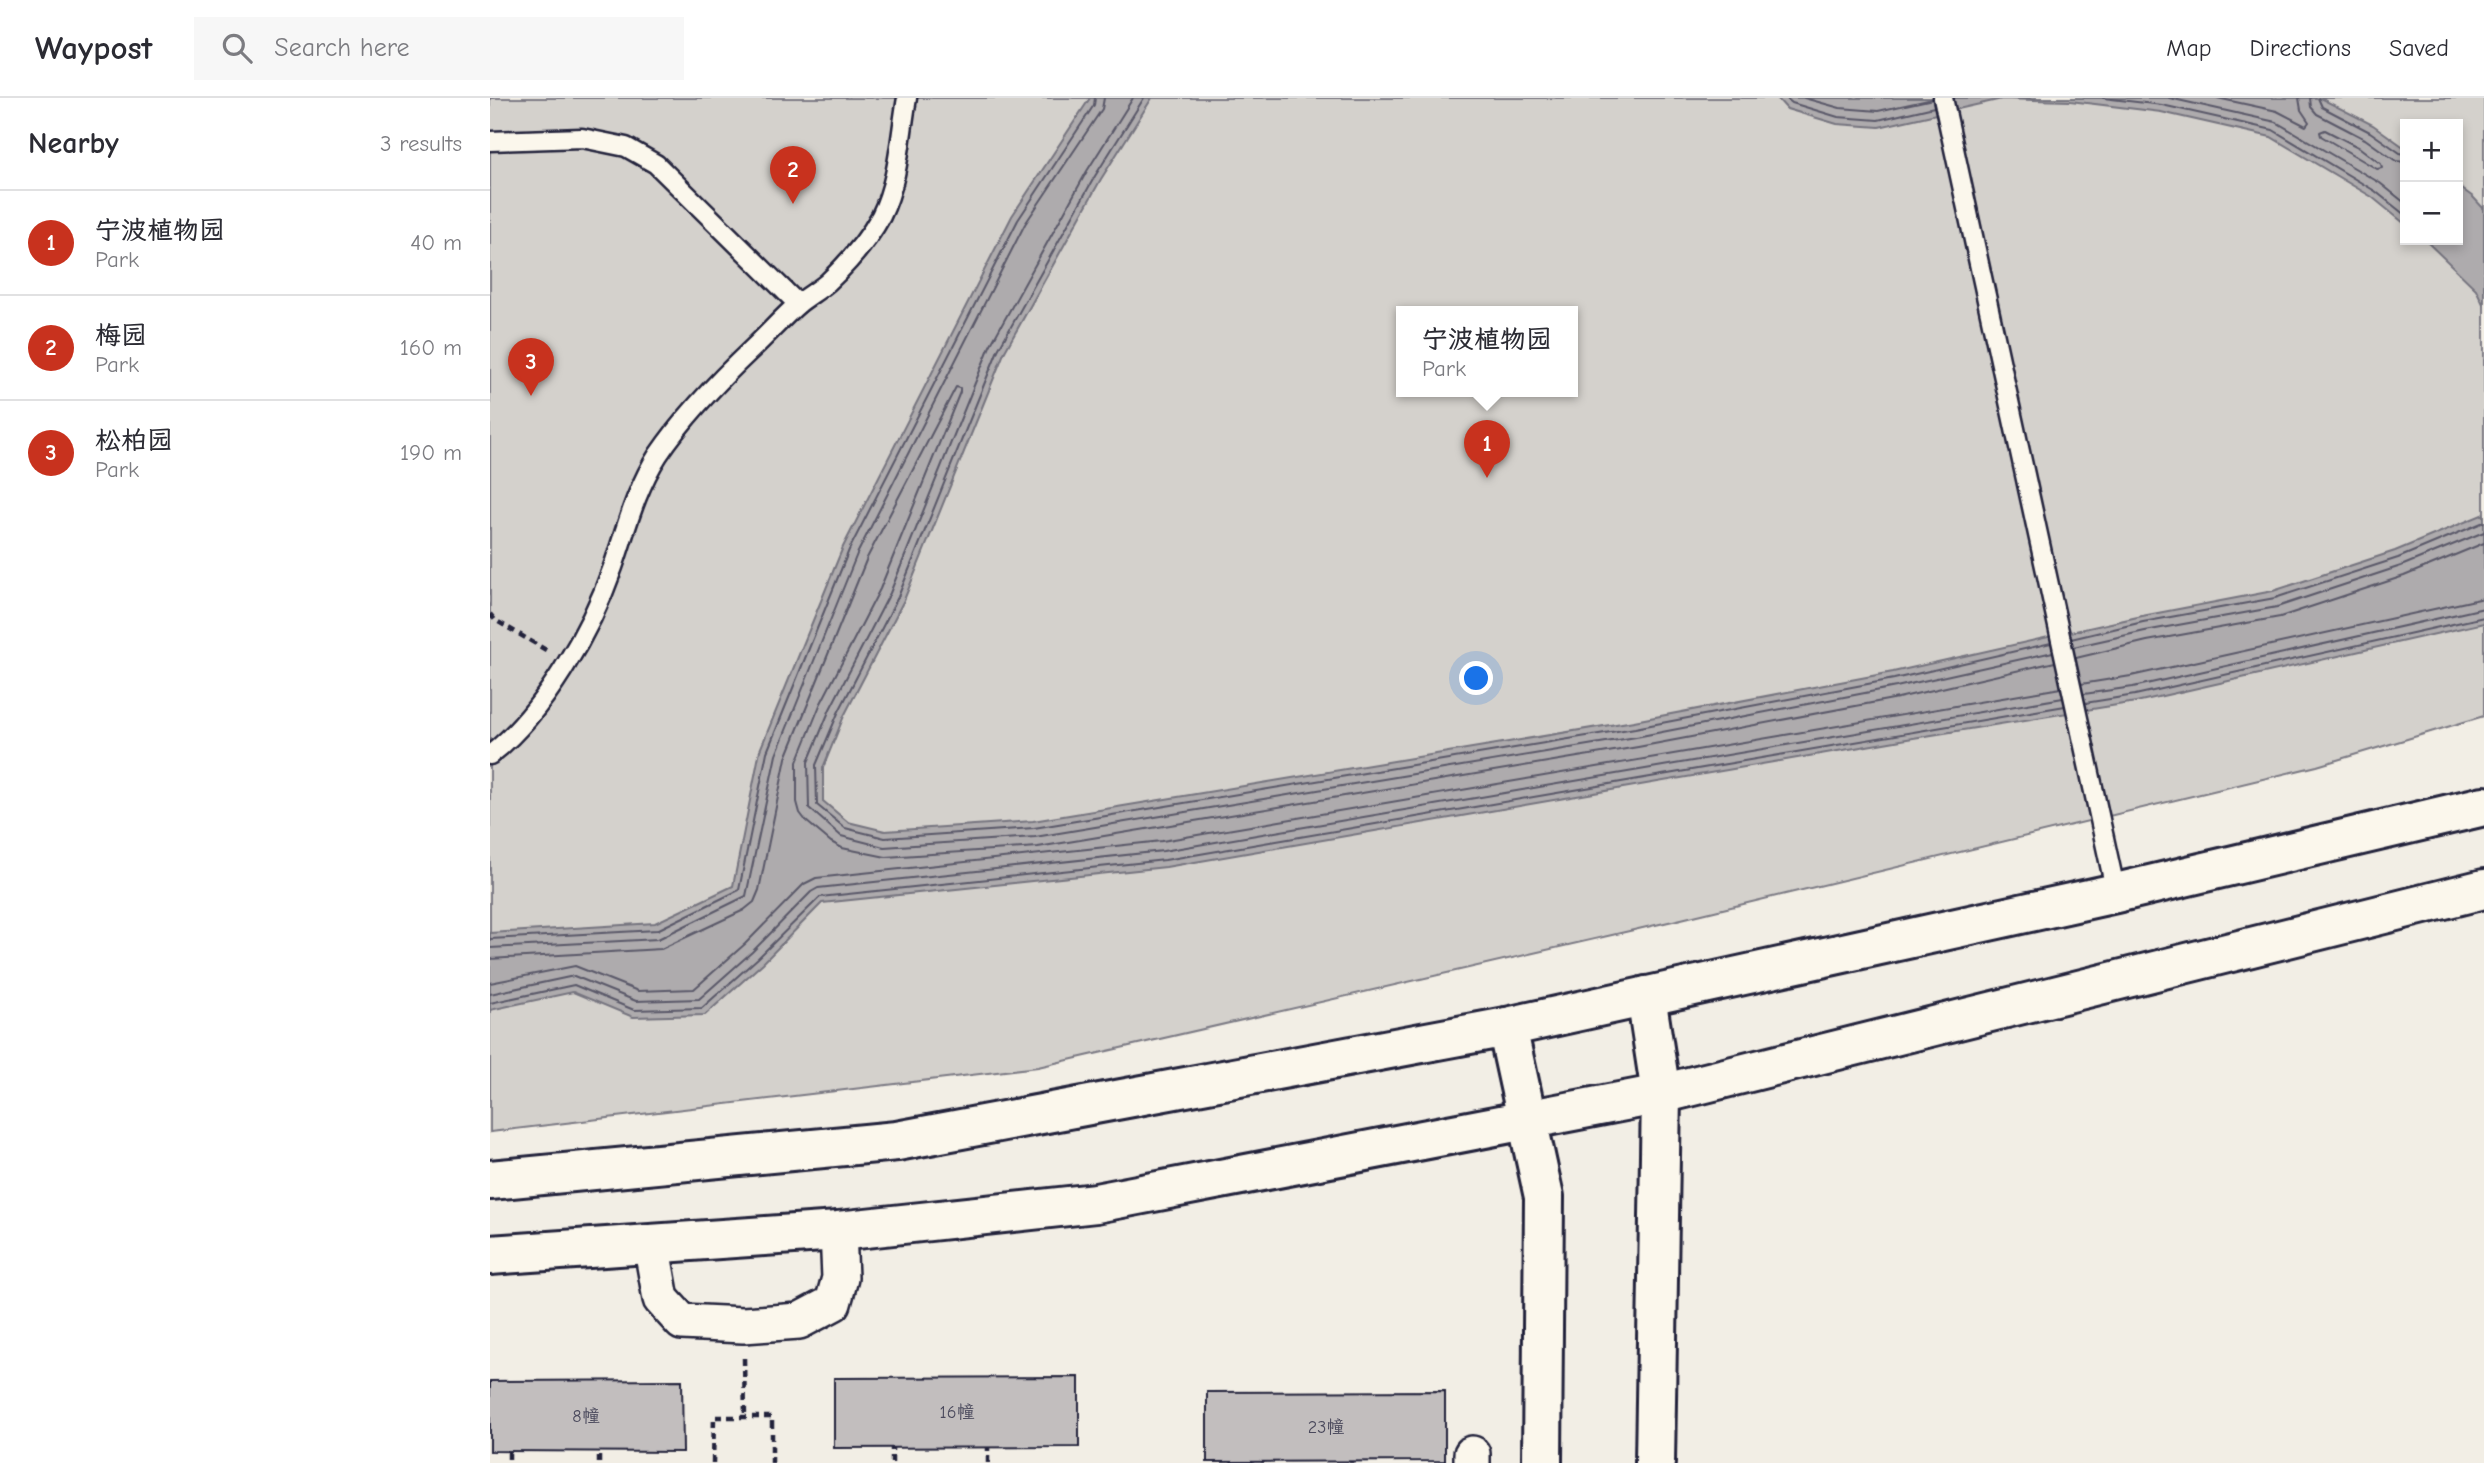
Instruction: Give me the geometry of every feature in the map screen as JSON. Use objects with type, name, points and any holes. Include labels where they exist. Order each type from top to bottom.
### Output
[{"type":"street","points":[[490,1180],[897,1142],[1507,1027],[2116,893],[2484,806]]},
{"type":"street","points":[[490,1255],[838,1231],[1096,1203],[1661,1094],[2484,888]]},
{"type":"street","points":[[1646,996],[1661,1094],[1655,1463]]},
{"type":"street","points":[[1507,1027],[1544,1197],[1542,1463]]},
{"type":"street","points":[[651,1243],[661,1299],[682,1322],[743,1325],[799,1321],[833,1303],[840,1278],[838,1231]]},
{"type":"lane","points":[[490,755],[503,745],[536,707],[568,663],[592,617],[613,568],[630,512],[657,456],[704,396],[798,304],[828,282],[862,244],[881,215],[895,176],[907,98]]},
{"type":"lane","points":[[1943,98],[2116,893]]},
{"type":"lane","points":[[490,141],[582,138],[626,147],[656,164],[798,304]]},
{"type":"path","points":[[490,614],[495,620],[568,663]]},
{"type":"path","points":[[743,1325],[745,1417]]},
{"type":"path","points":[[713,1463],[714,1417],[772,1417],[772,1463]]},
{"type":"path","points":[[892,1448],[892,1463]]},
{"type":"path","points":[[988,1448],[988,1463]]},
{"type":"path","points":[[509,1451],[509,1463]]},
{"type":"path","points":[[599,1451],[599,1463]]},
{"type":"shaded area","points":[[490,98],[2484,98],[2484,716],[2317,766],[1673,921],[1038,1067],[490,1132]]},
{"type":"water","points":[[1090,98],[1152,98],[1101,179],[1004,353],[904,600],[844,716],[823,768],[823,801],[848,822],[885,831],[1033,821],[1634,721],[1893,672],[2142,616],[2273,591],[2395,551],[2484,514],[2484,623],[2136,702],[1166,867],[822,903],[763,963],[705,1015],[633,1017],[573,992],[490,1010],[490,933],[655,923],[733,886],[760,750],[843,547],[1012,216]]},
{"type":"water","points":[[1777,98],[2320,98],[2373,125],[2400,144],[2400,220],[2372,197],[2271,137],[2161,112],[2070,101],[2002,99],[1879,127],[1837,124],[1787,109]]},
{"type":"water","points":[[2463,190],[2484,209],[2484,306],[2476,289],[2430,245],[2463,245]]},
{"type":"building","points":[[1079,1377],[1079,1447],[834,1448],[834,1378]]},
{"type":"building","points":[[682,1380],[683,1452],[490,1451],[490,1381]]},
{"type":"building","points":[[1445,1391],[1445,1461],[1207,1462],[1207,1392]]},
{"type":"place","name":"梅园","points":[[793,204]]},
{"type":"place","name":"松柏园","points":[[531,396]]},
{"type":"place","name":"宁波植物园","points":[[1487,478]]}]
